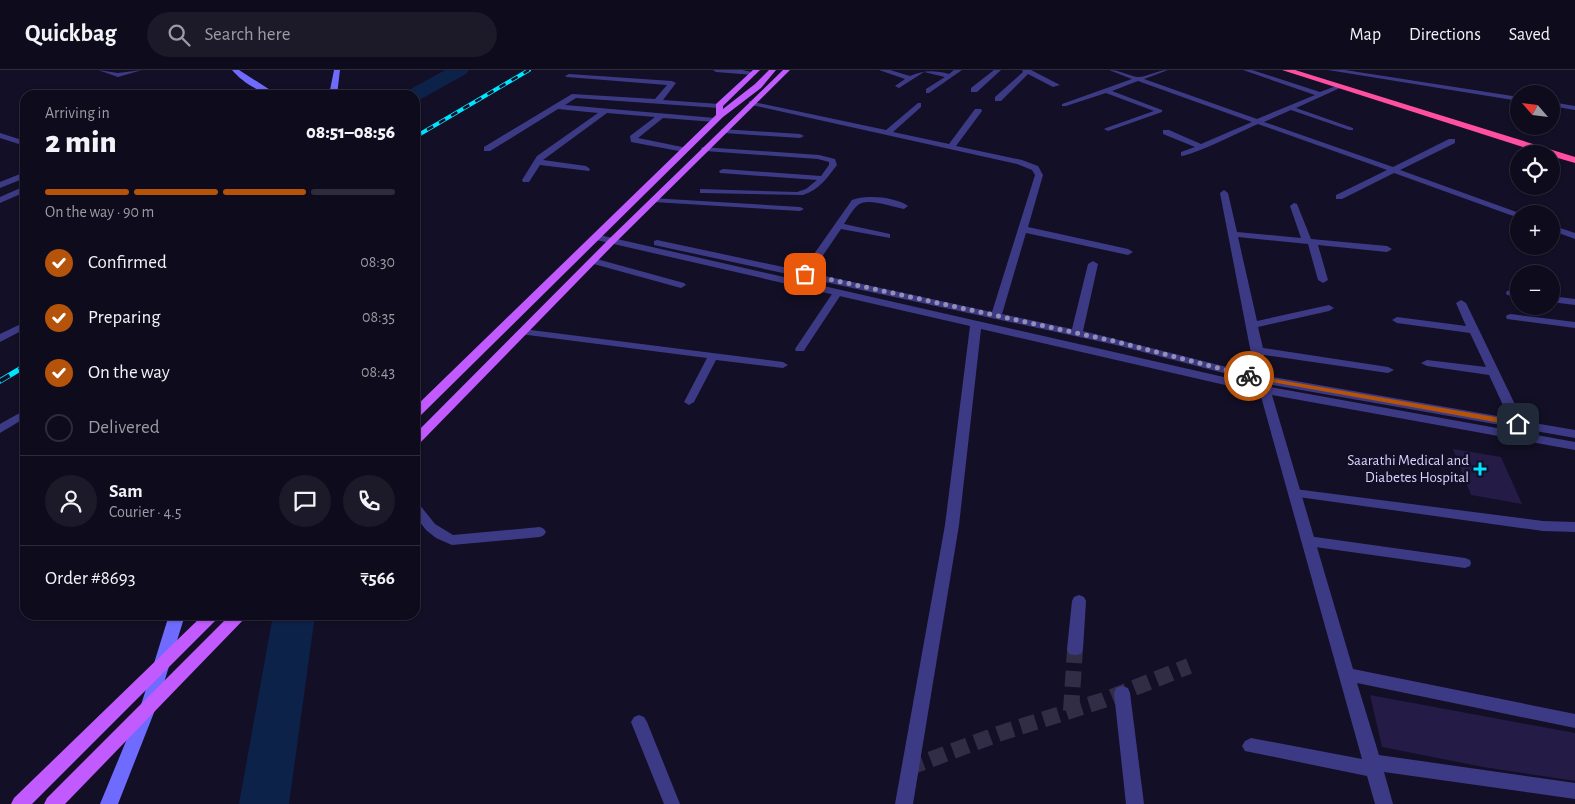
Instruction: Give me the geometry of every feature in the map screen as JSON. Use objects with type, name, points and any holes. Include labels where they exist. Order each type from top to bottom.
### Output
[{"type":"highway","points":[[1286,70],[1575,160]]},
{"type":"highway","points":[[1303,70],[1575,153]]},
{"type":"main road","points":[[718,114],[758,86],[773,70]]},
{"type":"main road","points":[[420,436],[705,149],[787,70]]},
{"type":"main road","points":[[420,409],[684,150],[756,72]]},
{"type":"main road","points":[[20,804],[208,620]]},
{"type":"main road","points":[[53,804],[235,620]]},
{"type":"street","points":[[100,70],[118,76],[139,70]]},
{"type":"street","points":[[235,70],[264,90]]},
{"type":"street","points":[[334,90],[337,70]]},
{"type":"street","points":[[716,70],[756,72]]},
{"type":"street","points":[[882,70],[893,71],[910,78]]},
{"type":"street","points":[[899,86],[924,70],[950,76]]},
{"type":"street","points":[[929,91],[959,70]]},
{"type":"street","points":[[974,90],[998,70]]},
{"type":"street","points":[[1331,70],[1510,98]]},
{"type":"street","points":[[998,99],[1026,71],[1056,85]]},
{"type":"street","points":[[569,76],[672,83],[657,102]]},
{"type":"street","points":[[488,149],[575,96],[657,102],[718,114]]},
{"type":"street","points":[[752,103],[1019,162],[1034,168],[1039,174],[996,316]]},
{"type":"street","points":[[888,133],[918,106]]},
{"type":"street","points":[[1560,106],[1575,108]]},
{"type":"street","points":[[557,107],[661,116],[718,114]]},
{"type":"street","points":[[526,180],[536,162],[605,111]]},
{"type":"street","points":[[951,147],[978,111]]},
{"type":"street","points":[[661,116],[633,138],[634,140],[684,150]]},
{"type":"street","points":[[0,135],[20,142]]},
{"type":"street","points":[[536,162],[586,169]]},
{"type":"street","points":[[0,185],[20,177]]},
{"type":"street","points":[[0,200],[20,191]]},
{"type":"street","points":[[1224,193],[1258,352],[1263,384],[1384,804]]},
{"type":"street","points":[[805,274],[858,200],[870,200],[904,206]]},
{"type":"street","points":[[1294,206],[1310,242],[1323,280]]},
{"type":"street","points":[[838,226],[887,236]]},
{"type":"street","points":[[1022,229],[1128,252]]},
{"type":"street","points":[[598,234],[976,324],[1263,384],[1575,446]]},
{"type":"street","points":[[1232,234],[1387,250]]},
{"type":"street","points":[[616,238],[805,274],[1077,333],[1263,384],[1575,434]]},
{"type":"street","points":[[1077,333],[1093,264]]},
{"type":"street","points":[[1560,300],[1575,302]]},
{"type":"street","points":[[1461,303],[1518,424]]},
{"type":"street","points":[[1252,325],[1329,308]]},
{"type":"street","points":[[1511,317],[1575,325]]},
{"type":"street","points":[[1397,320],[1474,330]]},
{"type":"street","points":[[904,804],[952,525],[976,324]]},
{"type":"street","points":[[0,338],[20,328]]},
{"type":"street","points":[[1258,352],[1388,370]]},
{"type":"street","points":[[1427,363],[1494,372]]},
{"type":"street","points":[[1076,649],[1079,601]]},
{"type":"street","points":[[109,804],[149,705],[175,620]]},
{"type":"street","points":[[1346,674],[1575,721]]},
{"type":"street","points":[[1122,693],[1135,804]]},
{"type":"street","points":[[1250,746],[1372,765],[1575,791]]},
{"type":"lane","points":[[1112,70],[1510,212]]},
{"type":"lane","points":[[1064,105],[1165,70]]},
{"type":"lane","points":[[1246,70],[1322,94]]},
{"type":"lane","points":[[1184,154],[1338,87]]},
{"type":"lane","points":[[1107,91],[1160,111],[1108,129]]},
{"type":"lane","points":[[1291,108],[1351,129]]},
{"type":"lane","points":[[724,131],[800,136]]},
{"type":"lane","points":[[1166,132],[1202,147]]},
{"type":"lane","points":[[1339,197],[1452,141]]},
{"type":"lane","points":[[703,191],[797,194],[814,189],[834,165],[832,161],[819,157],[705,149]]},
{"type":"lane","points":[[723,171],[823,178]]},
{"type":"lane","points":[[654,200],[800,209]]},
{"type":"lane","points":[[1560,229],[1573,233]]},
{"type":"lane","points":[[593,261],[681,284]]},
{"type":"lane","points":[[800,348],[837,292]]},
{"type":"lane","points":[[524,332],[782,365]]},
{"type":"lane","points":[[689,402],[713,356]]},
{"type":"lane","points":[[0,429],[20,416]]},
{"type":"lane","points":[[1295,493],[1543,526],[1575,527]]},
{"type":"lane","points":[[420,513],[435,532],[441,537],[452,540],[540,532]]},
{"type":"lane","points":[[1308,541],[1465,563]]},
{"type":"lane","points":[[640,722],[672,804]]},
{"type":"building","points":[[1453,449],[1501,457],[1522,504],[1471,495]]},
{"type":"building","points":[[1370,695],[1575,733],[1575,781],[1483,767],[1382,747]]},
{"type":"waterway","points":[[420,92],[459,70]]},
{"type":"waterway","points":[[264,804],[293,620]]},
{"type":"tunnel","points":[[1071,711],[1075,649]]},
{"type":"tunnel","points":[[1071,711],[1104,700],[1189,666]]},
{"type":"tunnel","points":[[908,768],[998,734],[1071,711]]},
{"type":"railway","points":[[420,134],[529,70]]},
{"type":"railway","points":[[0,381],[20,369]]},
{"type":"way so far","points":[[805,274],[1118,342],[1249,376]]},
{"type":"place","name":"Saarathi Medical and Diabetes Hospital","points":[[1480,469]]},
{"type":"route","points":[[1249,376],[1518,424]]}]
